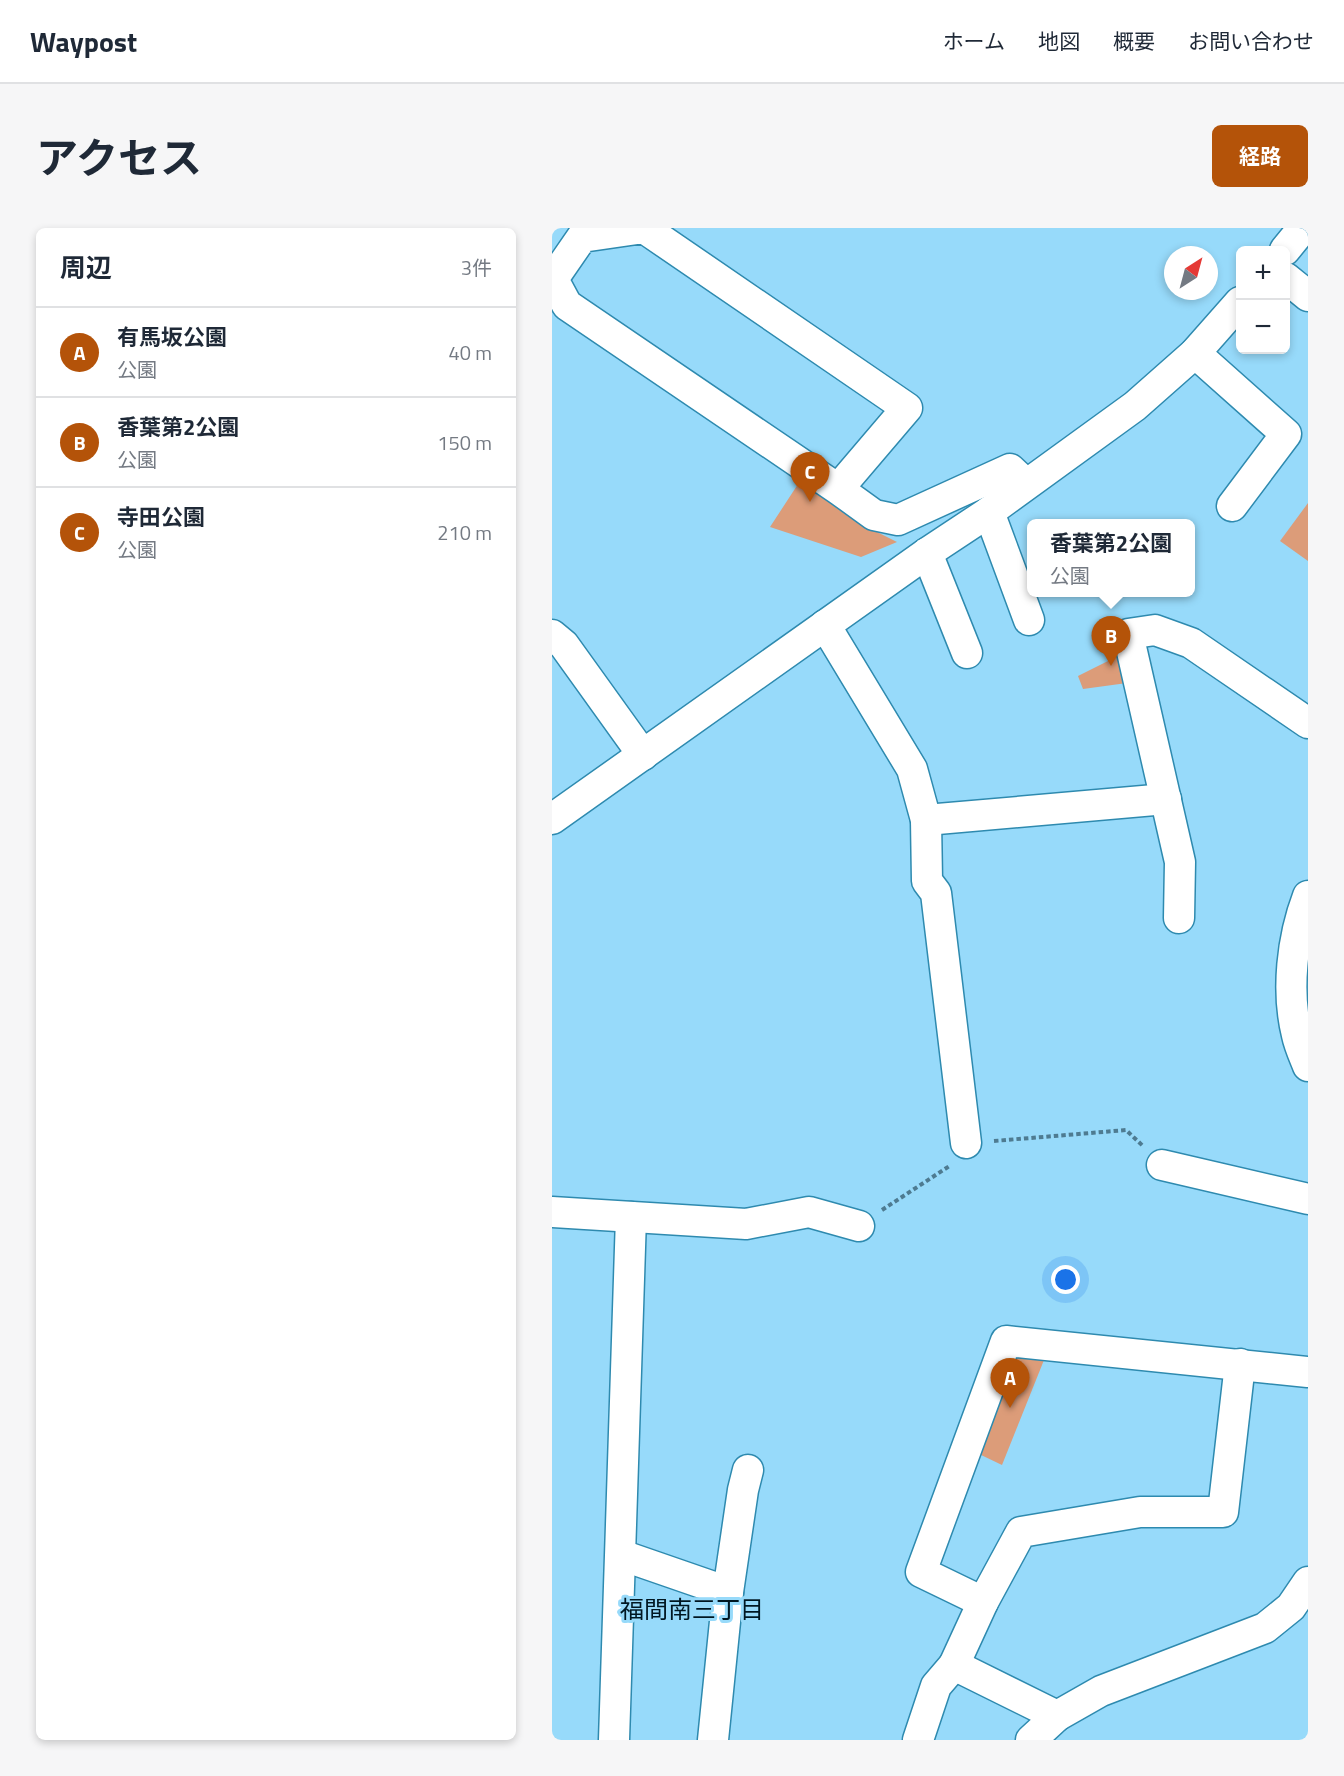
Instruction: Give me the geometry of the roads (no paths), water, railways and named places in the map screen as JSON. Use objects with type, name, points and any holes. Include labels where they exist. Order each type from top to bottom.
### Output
[{"type":"street","points":[[838,489],[907,408],[644,228],[582,237],[553,279],[560,317],[838,489],[874,515],[898,520],[1010,469],[1026,484]]},
{"type":"street","points":[[1288,246],[1303,228]]},
{"type":"street","points":[[1290,281],[1308,296]]},
{"type":"street","points":[[552,819],[927,553],[989,512],[1135,406],[1195,353],[1236,307]]},
{"type":"street","points":[[1195,353],[1286,434],[1232,506]]},
{"type":"street","points":[[989,512],[1029,620]]},
{"type":"street","points":[[927,553],[967,653]]},
{"type":"street","points":[[825,625],[912,769],[926,820],[927,881],[936,893],[966,1143]]},
{"type":"street","points":[[1179,918],[1180,862],[1128,634],[1155,630],[1191,643],[1308,723]]},
{"type":"street","points":[[552,635],[564,645],[643,755]]},
{"type":"street","points":[[926,820],[1166,799]]},
{"type":"street","points":[[1308,896],[1293,945],[1292,987],[1308,1066]]},
{"type":"street","points":[[1161,1165],[1308,1199]]},
{"type":"street","points":[[552,1212],[746,1224],[809,1212],[859,1226]]},
{"type":"street","points":[[614,1740],[631,1217]]},
{"type":"street","points":[[983,1602],[921,1572],[1006,1341],[1308,1372]]},
{"type":"street","points":[[918,1740],[936,1686],[954,1665],[983,1602],[1021,1532],[1140,1512],[1223,1512],[1240,1364]]},
{"type":"street","points":[[713,1740],[728,1592],[748,1470]]},
{"type":"street","points":[[621,1555],[728,1592]]},
{"type":"street","points":[[1031,1740],[1057,1716],[1101,1691],[1265,1628],[1291,1607],[1308,1582]]},
{"type":"street","points":[[954,1665],[1057,1716]]},
{"type":"place","name":"寺田公園","points":[[810,502]]},
{"type":"place","name":"香葉第2公園","points":[[1111,666]]},
{"type":"place","name":"有馬坂公園","points":[[1010,1408]]},
{"type":"district","name":"福間南三丁目","points":[[692,1609]]}]
